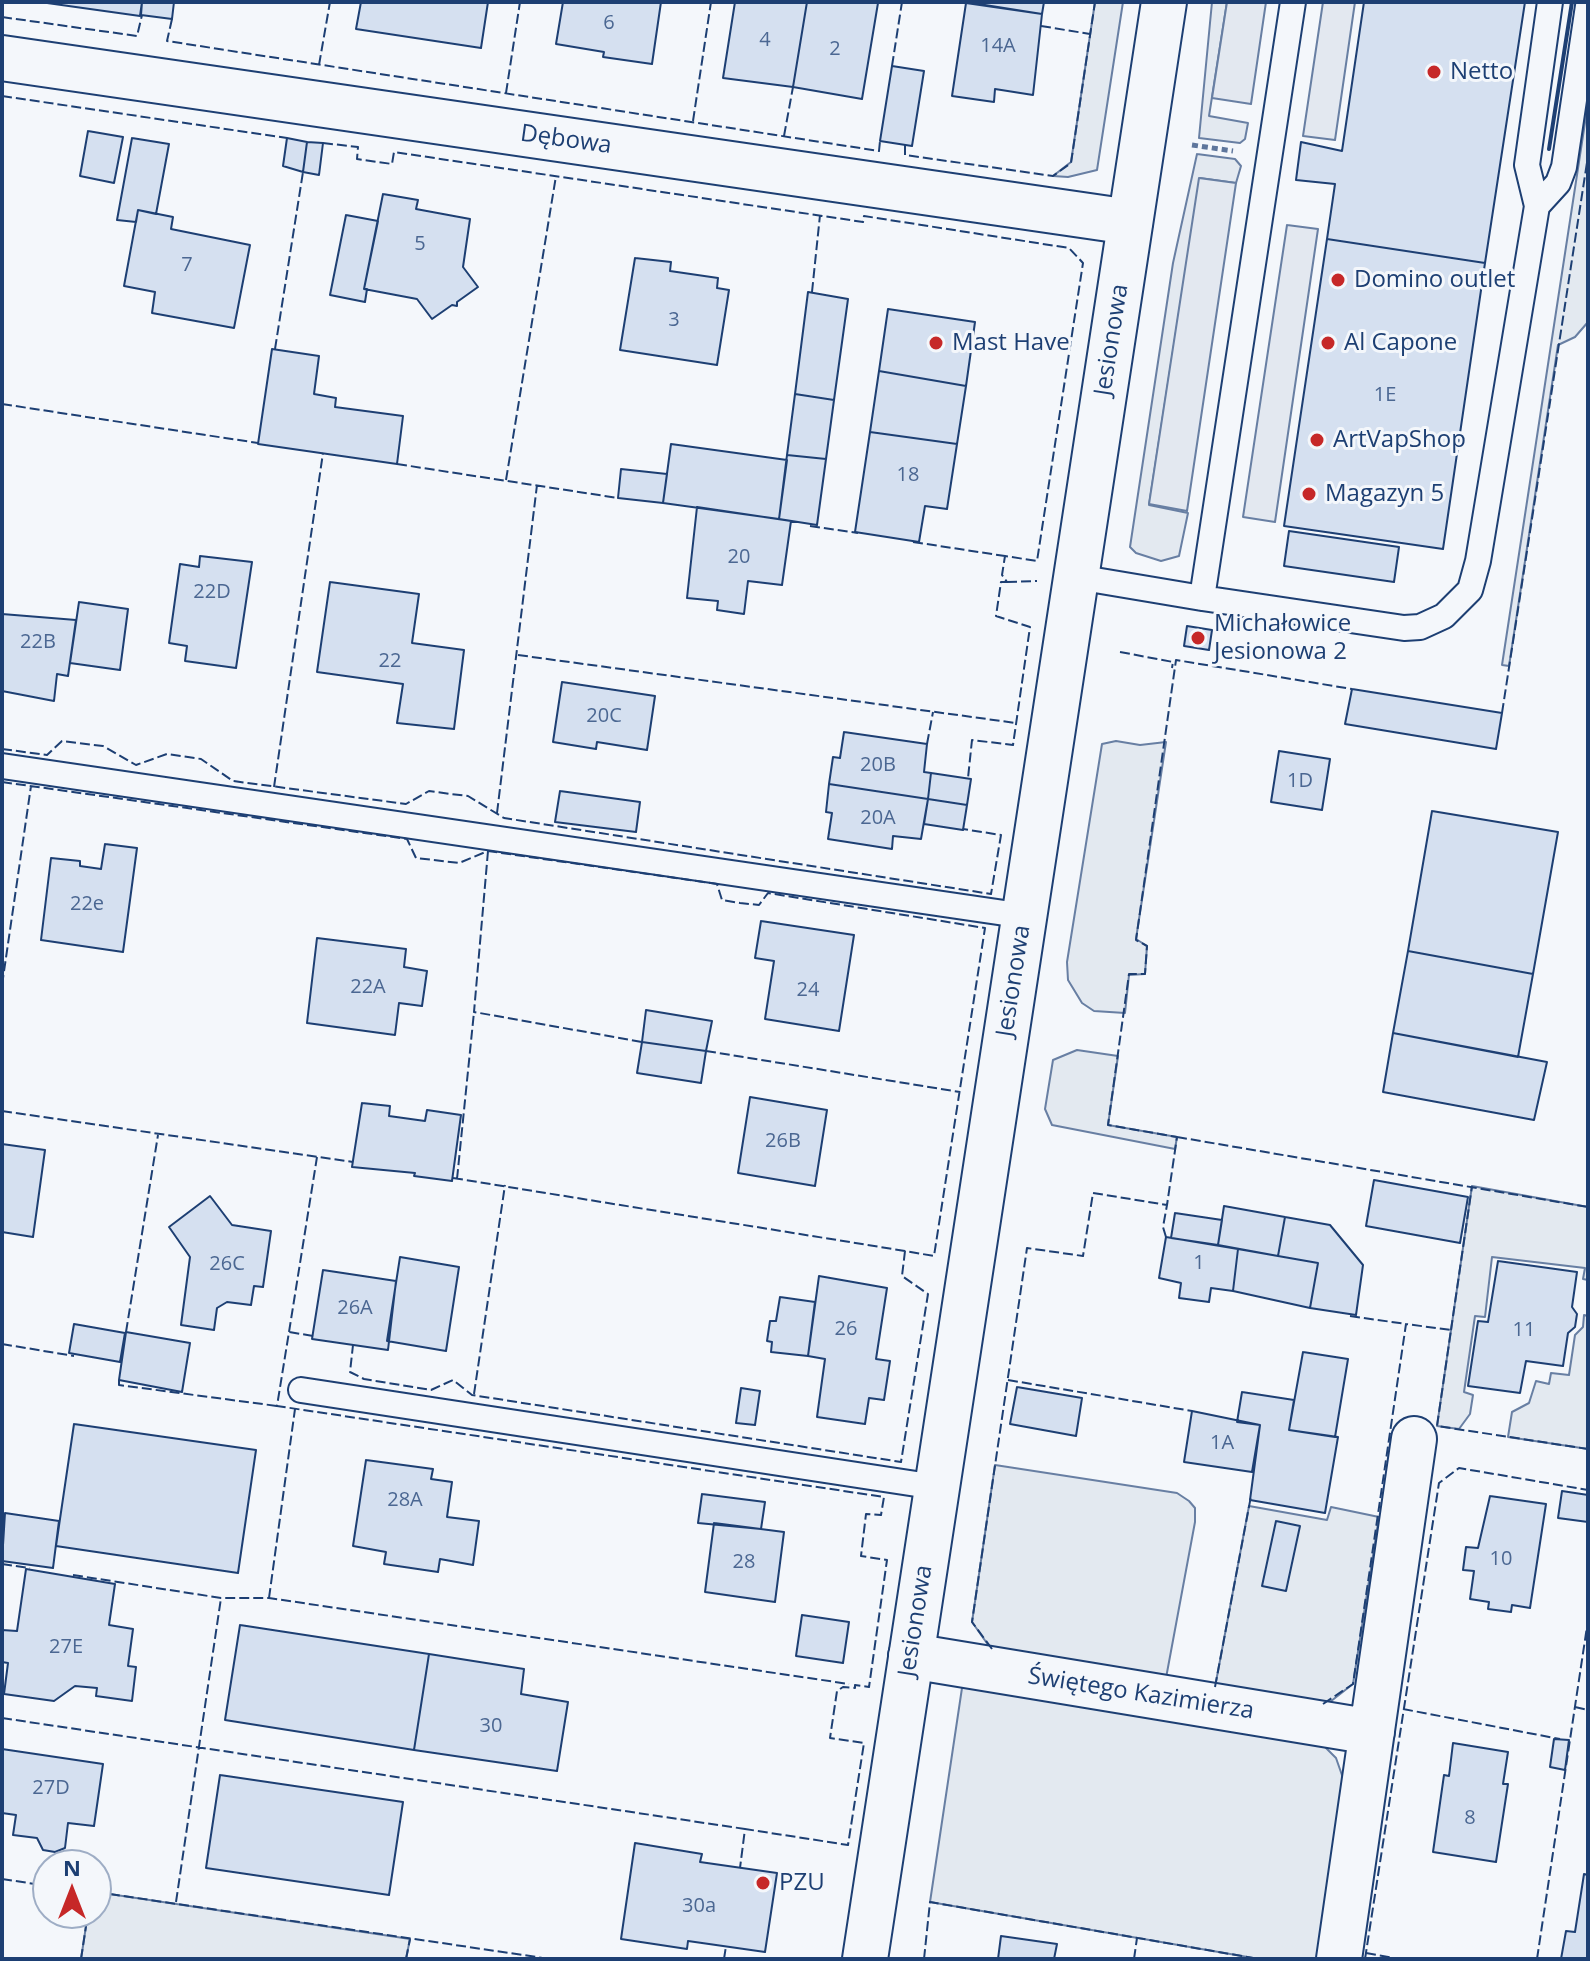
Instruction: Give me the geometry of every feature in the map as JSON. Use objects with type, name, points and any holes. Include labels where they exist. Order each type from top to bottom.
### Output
[{"type":"street","name":"Jesionowa","points":[[865,1959],[1164,2]]},
{"type":"street","name":"Dębowa","points":[[2,58],[1130,222]]},
{"type":"street","points":[[1339,1959],[1414,1439]]},
{"type":"street","name":"Świętego Kazimierza","points":[[911,1656],[1372,1732]]},
{"type":"lane","points":[[1202,598],[1293,2]]},
{"type":"lane","points":[[1077,577],[1404,628],[1433,621],[1464,600],[1478,561],[1537,206],[1527,165],[1550,2]]},
{"type":"lane","points":[[1537,206],[1558,183],[1564,167],[1588,6]]},
{"type":"lane","points":[[2,766],[1025,916]]},
{"type":"lane","points":[[301,1390],[936,1487]]},
{"type":"path","points":[[1198,145],[1242,152]]},
{"type":"shaded area","points":[[1095,2],[1123,2],[1097,170],[1068,177],[1053,176],[1071,162]]},
{"type":"shaded area","points":[[1212,2],[1227,2],[1209,116],[1248,123],[1245,139],[1240,143],[1199,138]]},
{"type":"shaded area","points":[[1227,2],[1266,2],[1251,104],[1212,98]]},
{"type":"shaded area","points":[[1323,2],[1355,2],[1335,140],[1303,136]]},
{"type":"shaded area","points":[[1588,103],[1588,322],[1575,337],[1558,345],[1509,666],[1502,665]]},
{"type":"shaded area","points":[[1197,154],[1235,159],[1241,166],[1236,183],[1200,178],[1149,505],[1188,513],[1179,556],[1161,561],[1136,553],[1130,547],[1173,263]]},
{"type":"shaded area","points":[[1199,178],[1236,183],[1187,511],[1149,504]]},
{"type":"shaded area","points":[[1287,225],[1318,229],[1275,522],[1243,517]]},
{"type":"shaded area","points":[[1116,741],[1140,745],[1166,742],[1136,939],[1147,946],[1145,974],[1129,975],[1125,1013],[1094,1011],[1082,1003],[1068,980],[1067,962],[1102,744]]},
{"type":"shaded area","points":[[1077,1050],[1118,1056],[1108,1125],[1177,1137],[1175,1149],[1052,1125],[1045,1109],[1053,1060]]},
{"type":"shaded area","points":[[1472,1186],[1588,1207],[1588,1280],[1583,1279],[1585,1268],[1492,1257],[1485,1317],[1475,1316],[1464,1392],[1473,1395],[1470,1414],[1459,1429],[1437,1426]]},
{"type":"shaded area","points":[[1584,1315],[1588,1316],[1588,1449],[1508,1437],[1512,1412],[1529,1403],[1536,1381],[1549,1384],[1551,1373],[1569,1375],[1575,1335],[1583,1327]]},
{"type":"shaded area","points":[[995,1465],[1177,1493],[1195,1508],[1166,1678],[991,1649],[972,1622]]},
{"type":"shaded area","points":[[1249,1506],[1327,1520],[1331,1507],[1379,1517],[1353,1684],[1326,1705],[1215,1687]]},
{"type":"shaded area","points":[[976,1686],[1324,1746],[1336,1758],[1343,1778],[1320,1959],[1259,1959],[930,1902],[962,1688]]},
{"type":"shaded area","points":[[112,1894],[410,1939],[406,1959],[81,1959],[86,1929],[112,1929]]},
{"type":"building","points":[[40,2],[142,2],[140,16]]},
{"type":"building","points":[[142,2],[174,2],[172,19],[141,15]]},
{"type":"building","points":[[361,2],[488,2],[481,48],[356,29]]},
{"type":"building","points":[[563,2],[661,2],[652,64],[603,57],[604,52],[556,44]]},
{"type":"building","points":[[735,2],[807,2],[793,87],[723,78]]},
{"type":"building","points":[[807,2],[878,3],[862,99],[793,87]]},
{"type":"building","points":[[966,2],[1044,2],[1042,14]]},
{"type":"building","name":"Netto","points":[[1364,2],[1525,2],[1485,263],[1327,239],[1335,184],[1296,180],[1301,142],[1342,151]]},
{"type":"building","points":[[966,3],[1042,14],[1033,95],[995,89],[994,102],[952,96]]},
{"type":"building","points":[[892,66],[924,71],[912,146],[880,141]]},
{"type":"building","points":[[88,131],[123,137],[114,183],[80,176]]},
{"type":"building","points":[[132,138],[169,144],[156,214],[138,210],[136,222],[117,220]]},
{"type":"building","points":[[287,138],[307,142],[303,172],[283,166]]},
{"type":"building","points":[[307,142],[323,143],[319,175],[303,172]]},
{"type":"building","points":[[383,194],[418,200],[416,209],[470,219],[463,267],[478,287],[457,302],[457,306],[452,305],[432,319],[417,299],[364,289]]},
{"type":"building","points":[[138,210],[173,217],[171,229],[250,245],[234,328],[152,313],[155,292],[124,286]]},
{"type":"building","points":[[346,215],[378,221],[364,289],[367,289],[365,302],[330,295]]},
{"type":"building","points":[[1327,239],[1485,263],[1443,549],[1284,526]]},
{"type":"building","points":[[635,258],[671,262],[670,271],[718,278],[717,288],[729,290],[717,365],[620,350]]},
{"type":"building","points":[[808,292],[848,299],[834,400],[795,394]]},
{"type":"building","points":[[888,309],[975,322],[966,386],[879,371]]},
{"type":"building","points":[[272,349],[319,356],[314,394],[336,398],[335,407],[403,416],[397,464],[258,444]]},
{"type":"building","points":[[879,371],[966,386],[957,444],[870,432]]},
{"type":"building","points":[[795,394],[834,400],[826,459],[787,455]]},
{"type":"building","points":[[870,432],[957,444],[947,509],[925,506],[919,542],[855,532]]},
{"type":"building","points":[[671,444],[787,460],[779,519],[663,503]]},
{"type":"building","points":[[787,455],[826,459],[817,525],[779,519]]},
{"type":"building","points":[[621,469],[667,474],[663,503],[618,498]]},
{"type":"building","points":[[697,507],[791,521],[782,585],[748,581],[744,614],[717,610],[718,601],[687,598]]},
{"type":"building","points":[[1289,531],[1399,547],[1394,582],[1284,566]]},
{"type":"building","points":[[200,556],[252,562],[236,668],[185,661],[187,646],[169,643],[180,564],[199,567]]},
{"type":"building","points":[[330,582],[419,594],[412,643],[464,650],[454,729],[397,723],[403,684],[317,672]]},
{"type":"building","points":[[79,602],[128,609],[120,670],[70,663]]},
{"type":"building","points":[[2,614],[76,620],[68,676],[57,674],[54,701],[2,691]]},
{"type":"building","name":"Michałowice Jesionowa 2","points":[[1187,626],[1212,630],[1209,650],[1184,646]]},
{"type":"building","points":[[562,682],[655,696],[647,750],[597,742],[596,749],[553,742]]},
{"type":"building","points":[[1352,689],[1502,713],[1496,749],[1345,724]]},
{"type":"building","points":[[844,732],[927,744],[924,772],[931,773],[928,799],[829,784],[833,757],[840,758]]},
{"type":"building","points":[[1279,751],[1330,759],[1322,810],[1271,802]]},
{"type":"building","points":[[931,773],[971,779],[967,805],[928,799]]},
{"type":"building","points":[[829,784],[928,799],[921,839],[893,836],[892,849],[828,839],[832,813],[826,812]]},
{"type":"building","points":[[560,791],[640,802],[636,832],[555,822]]},
{"type":"building","points":[[928,799],[967,805],[963,830],[924,824]]},
{"type":"building","points":[[1432,811],[1558,832],[1533,974],[1408,951]]},
{"type":"building","points":[[105,844],[137,848],[123,952],[41,940],[51,858],[80,861],[80,866],[101,869]]},
{"type":"building","points":[[761,921],[854,935],[839,1031],[765,1019],[774,961],[755,958]]},
{"type":"building","points":[[317,938],[406,949],[404,967],[427,971],[422,1006],[399,1003],[395,1035],[307,1023]]},
{"type":"building","points":[[1408,951],[1533,974],[1518,1057],[1393,1033]]},
{"type":"building","points":[[646,1010],[712,1021],[706,1051],[642,1042]]},
{"type":"building","points":[[1393,1033],[1547,1062],[1534,1120],[1383,1092]]},
{"type":"building","points":[[642,1042],[706,1051],[701,1083],[637,1073]]},
{"type":"building","points":[[750,1097],[827,1110],[815,1186],[738,1173]]},
{"type":"building","points":[[362,1103],[390,1106],[389,1116],[425,1121],[427,1110],[461,1115],[452,1181],[414,1176],[415,1173],[352,1167]]},
{"type":"building","points":[[2,1144],[45,1150],[33,1237],[2,1232]]},
{"type":"building","points":[[1374,1180],[1468,1197],[1460,1243],[1366,1226]]},
{"type":"building","points":[[210,1196],[232,1225],[271,1231],[263,1287],[254,1286],[251,1305],[227,1302],[217,1308],[214,1330],[181,1325],[190,1257],[169,1227]]},
{"type":"building","points":[[1224,1206],[1285,1217],[1278,1256],[1218,1245]]},
{"type":"building","points":[[1175,1213],[1222,1220],[1218,1245],[1171,1238]]},
{"type":"building","points":[[1285,1217],[1330,1225],[1363,1265],[1356,1315],[1310,1308],[1318,1263],[1278,1256]]},
{"type":"building","points":[[1166,1237],[1238,1249],[1233,1291],[1211,1288],[1209,1302],[1179,1298],[1181,1283],[1159,1278]]},
{"type":"building","points":[[1238,1249],[1318,1263],[1310,1308],[1233,1291]]},
{"type":"building","points":[[400,1257],[459,1267],[446,1351],[387,1341]]},
{"type":"building","points":[[1498,1261],[1577,1272],[1572,1307],[1577,1314],[1575,1327],[1568,1333],[1563,1366],[1526,1361],[1520,1393],[1468,1386],[1478,1321],[1488,1322]]},
{"type":"building","points":[[323,1270],[396,1281],[388,1350],[312,1339]]},
{"type":"building","points":[[819,1276],[887,1288],[876,1359],[890,1361],[884,1400],[869,1398],[865,1424],[817,1417],[825,1359],[808,1356]]},
{"type":"building","points":[[780,1297],[815,1302],[808,1356],[771,1352],[772,1342],[767,1341],[770,1321],[776,1321]]},
{"type":"building","points":[[74,1324],[125,1333],[120,1362],[69,1353]]},
{"type":"building","points":[[126,1332],[190,1343],[182,1392],[119,1380]]},
{"type":"building","points":[[1303,1352],[1348,1359],[1335,1437],[1289,1430]]},
{"type":"building","points":[[1017,1387],[1082,1398],[1076,1436],[1010,1424]]},
{"type":"building","points":[[741,1388],[760,1391],[755,1425],[736,1423]]},
{"type":"building","points":[[1242,1392],[1294,1400],[1289,1430],[1338,1437],[1325,1513],[1250,1500],[1260,1425],[1237,1422]]},
{"type":"building","points":[[1192,1411],[1260,1425],[1252,1472],[1184,1462]]},
{"type":"building","points":[[74,1424],[256,1450],[238,1573],[56,1546]]},
{"type":"building","points":[[366,1460],[433,1469],[431,1479],[452,1482],[447,1517],[479,1521],[473,1565],[440,1559],[438,1572],[384,1564],[386,1552],[353,1546]]},
{"type":"building","points":[[1562,1491],[1588,1495],[1588,1522],[1558,1518]]},
{"type":"building","points":[[702,1494],[765,1502],[761,1529],[698,1523]]},
{"type":"building","points":[[1490,1496],[1546,1504],[1530,1608],[1512,1605],[1511,1612],[1488,1609],[1489,1602],[1470,1599],[1474,1571],[1463,1570],[1466,1547],[1478,1548]]},
{"type":"building","points":[[5,1513],[59,1521],[53,1568],[2,1561]]},
{"type":"building","points":[[1276,1521],[1300,1526],[1286,1591],[1262,1586]]},
{"type":"building","points":[[714,1523],[784,1532],[775,1602],[705,1592]]},
{"type":"building","points":[[26,1569],[115,1584],[109,1625],[133,1629],[128,1666],[136,1667],[132,1701],[96,1696],[97,1688],[75,1686],[54,1701],[4,1694],[8,1663],[2,1662],[2,1630],[17,1631]]},
{"type":"building","points":[[802,1615],[849,1622],[843,1663],[796,1656]]},
{"type":"building","points":[[240,1625],[429,1654],[414,1750],[225,1720]]},
{"type":"building","points":[[429,1654],[524,1669],[521,1694],[568,1702],[557,1771],[414,1750]]},
{"type":"building","points":[[1554,1739],[1569,1740],[1565,1770],[1550,1767]]},
{"type":"building","points":[[1453,1743],[1508,1752],[1503,1784],[1508,1784],[1496,1862],[1433,1852],[1444,1775],[1449,1776]]},
{"type":"building","points":[[2,1749],[103,1764],[94,1826],[68,1823],[65,1848],[42,1849],[37,1838],[13,1835],[16,1815],[2,1813]]},
{"type":"building","points":[[220,1775],[403,1802],[389,1895],[206,1868]]},
{"type":"building","points":[[635,1843],[702,1854],[700,1862],[777,1873],[765,1952],[688,1941],[687,1949],[621,1939]]},
{"type":"building","points":[[1584,1874],[1588,1875],[1588,1959],[1561,1959],[1566,1931],[1575,1932]]},
{"type":"building","points":[[1001,1936],[1057,1944],[1054,1959],[998,1959]]},
{"type":"fence","points":[[319,65],[330,2]]},
{"type":"fence","points":[[506,93],[520,2]]},
{"type":"fence","points":[[693,121],[711,2]]},
{"type":"fence","points":[[892,66],[902,2]]},
{"type":"fence","points":[[905,145],[905,155],[1053,176],[1071,163],[1095,2]]},
{"type":"fence","points":[[2,17],[137,36],[142,15]]},
{"type":"fence","points":[[172,19],[167,41],[879,151],[880,141]]},
{"type":"fence","points":[[1041,26],[1090,34]]},
{"type":"fence","points":[[784,136],[793,87]]},
{"type":"fence","points":[[2,96],[287,138]]},
{"type":"fence","points":[[323,143],[358,147],[357,159],[392,164],[394,152],[863,222],[864,216],[1069,248],[1083,263],[1037,561],[1005,556],[1002,575],[1007,582],[1001,582],[996,616],[1030,627],[1013,745],[972,740],[968,778]]},
{"type":"fence","points":[[1502,713],[1588,156]]},
{"type":"fence","points":[[275,349],[303,172]]},
{"type":"fence","points":[[506,480],[556,176]]},
{"type":"fence","points":[[812,292],[820,215]]},
{"type":"fence","points":[[2,404],[258,443]]},
{"type":"fence","points":[[274,787],[323,453]]},
{"type":"fence","points":[[397,464],[618,498]]},
{"type":"fence","points":[[497,813],[537,485]]},
{"type":"fence","points":[[810,526],[858,533]]},
{"type":"fence","points":[[913,542],[1005,556]]},
{"type":"fence","points":[[1007,582],[1037,581]]},
{"type":"fence","points":[[1120,652],[1173,662],[1172,668]]},
{"type":"fence","points":[[518,655],[1016,723]]},
{"type":"fence","points":[[992,1649],[972,1622],[1027,1248],[1083,1256],[1093,1193],[1167,1205],[1177,1137],[1108,1125],[1129,974],[1145,974],[1147,946],[1136,940],[1176,660],[1352,689]]},
{"type":"fence","points":[[927,744],[933,712]]},
{"type":"fence","points":[[2,749],[47,755],[62,741],[103,746],[136,765],[167,754],[201,759],[233,781],[406,804],[429,791],[468,796],[504,818],[991,894],[1001,835],[963,829]]},
{"type":"fence","points":[[2,782],[407,839],[416,858],[459,863],[488,851],[717,884],[722,900],[740,903],[759,905],[768,893],[985,928],[934,1256],[905,1251],[902,1276],[928,1294],[901,1462],[472,1395],[453,1380],[431,1390],[364,1379],[350,1372],[353,1345]]},
{"type":"fence","points":[[2,985],[31,786]]},
{"type":"fence","points":[[488,851],[474,1012],[642,1042]]},
{"type":"fence","points":[[457,1179],[474,1012]]},
{"type":"fence","points":[[706,1051],[960,1092]]},
{"type":"fence","points":[[2,1111],[353,1162]]},
{"type":"fence","points":[[126,1332],[158,1135]]},
{"type":"fence","points":[[1177,1137],[1588,1207]]},
{"type":"fence","points":[[289,1332],[317,1157]]},
{"type":"fence","points":[[453,1178],[905,1251]]},
{"type":"fence","points":[[474,1394],[505,1185]]},
{"type":"fence","points":[[1451,1330],[1472,1186]]},
{"type":"fence","points":[[1166,1237],[1163,1227],[1167,1205]]},
{"type":"fence","points":[[1350,1316],[1406,1324]]},
{"type":"fence","points":[[1323,1704],[1353,1684],[1406,1324],[1451,1330],[1437,1426],[1588,1449]]},
{"type":"fence","points":[[313,1336],[289,1332],[277,1406],[884,1497],[881,1515],[866,1514],[861,1556],[887,1560],[869,1687],[855,1685],[855,1688],[843,1687],[837,1691],[830,1738],[864,1743],[848,1845],[745,1829],[740,1868]]},
{"type":"fence","points":[[2,1344],[74,1356]]},
{"type":"fence","points":[[119,1380],[119,1385],[277,1406]]},
{"type":"fence","points":[[1008,1380],[1192,1411]]},
{"type":"fence","points":[[269,1598],[295,1409]]},
{"type":"fence","points":[[1365,1959],[1439,1483],[1459,1468],[1588,1490]]},
{"type":"fence","points":[[1215,1687],[1251,1496]]},
{"type":"fence","points":[[2,1564],[30,1568]]},
{"type":"fence","points":[[73,1575],[221,1598],[269,1598],[849,1684]]},
{"type":"fence","points":[[176,1902],[221,1598]]},
{"type":"fence","points":[[1537,1959],[1588,1620]]},
{"type":"fence","points":[[1575,1707],[1588,1710]]},
{"type":"fence","points":[[1403,1709],[1560,1739]]},
{"type":"fence","points":[[2,1718],[745,1829]]},
{"type":"fence","points":[[2,1879],[32,1884]]},
{"type":"fence","points":[[112,1894],[550,1959]]},
{"type":"fence","points":[[924,1959],[930,1902],[1259,1959]]},
{"type":"fence","points":[[81,1959],[86,1929]]},
{"type":"fence","points":[[1134,1959],[1137,1938]]},
{"type":"fence","points":[[406,1959],[410,1939]]},
{"type":"fence","points":[[724,1959],[726,1946]]},
{"type":"fence","points":[[1366,1953],[1400,1959]]},
{"type":"wall","points":[[1549,149],[1572,2]]},
{"type":"place","name":"Netto","points":[[1434,72]]},
{"type":"place","name":"Domino outlet","points":[[1338,280]]},
{"type":"place","name":"Mast Have","points":[[936,343]]},
{"type":"place","name":"Al Capone","points":[[1328,343]]},
{"type":"place","name":"ArtVapShop","points":[[1317,440]]},
{"type":"place","name":"Magazyn 5","points":[[1309,494]]},
{"type":"place","name":"Michałowice Jesionowa 2","points":[[1198,638]]},
{"type":"place","name":"PZU","points":[[763,1883]]}]
